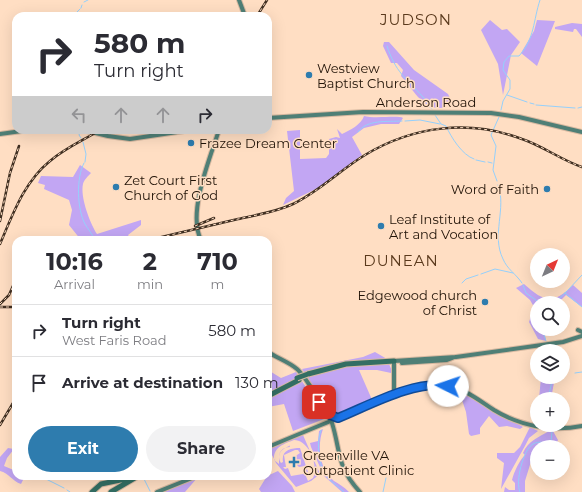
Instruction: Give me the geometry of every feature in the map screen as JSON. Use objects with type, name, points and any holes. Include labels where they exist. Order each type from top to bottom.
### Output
[{"type":"highway","points":[[272,393],[308,375],[348,366],[394,362]]},
{"type":"highway","points":[[92,492],[102,484],[121,480]]},
{"type":"highway","points":[[107,492],[128,480]]},
{"type":"highway","points":[[111,492],[128,480]]},
{"type":"highway","points":[[117,492],[129,480]]},
{"type":"main road","points":[[239,0],[244,12]]},
{"type":"main road","name":"Anderson Road","points":[[272,118],[363,112],[492,113],[525,118],[582,132]]},
{"type":"main road","points":[[0,134],[12,132]]},
{"type":"main road","points":[[98,134],[114,138],[130,139],[164,134]]},
{"type":"main road","points":[[200,236],[196,224],[200,198],[217,134]]},
{"type":"main road","points":[[394,396],[394,362],[456,357],[567,341],[581,333]]},
{"type":"main road","points":[[272,354],[298,370],[328,414],[333,428],[341,464],[360,492]]},
{"type":"main road","points":[[272,445],[420,386],[443,385],[468,392],[501,413],[528,424],[560,428],[582,426]]},
{"type":"main road","points":[[328,414],[338,418]]},
{"type":"main road","points":[[324,424],[328,414]]},
{"type":"main road","points":[[333,428],[338,418]]},
{"type":"main road","points":[[324,424],[333,428]]},
{"type":"main road","points":[[157,492],[186,480]]},
{"type":"shaded area","points":[[490,20],[502,30],[507,29],[520,42],[511,55],[503,95],[498,64],[481,30]]},
{"type":"shaded area","points":[[537,20],[555,21],[537,66],[521,53],[534,31]]},
{"type":"shaded area","points":[[572,23],[582,24],[582,37],[576,29],[574,29],[573,32],[555,29],[555,27]]},
{"type":"shaded area","points":[[384,42],[389,42],[414,70],[448,94],[451,100],[450,102],[446,102],[446,107],[432,107],[426,104],[415,94],[401,76],[403,70],[397,63],[391,63],[383,46]]},
{"type":"shaded area","points":[[364,116],[403,118],[399,124],[381,124],[364,128],[352,137],[362,155],[320,187],[283,205],[286,198],[294,191],[287,131],[300,130],[300,159],[326,158],[329,154],[329,139],[336,137],[340,138],[337,129],[342,134],[358,125]]},
{"type":"shaded area","points":[[80,165],[91,173],[86,178],[82,189],[84,203],[91,223],[97,234],[141,220],[141,225],[129,236],[78,236],[69,225],[72,210],[69,200],[44,189],[45,185],[38,183],[41,176],[73,177]]},
{"type":"shaded area","points":[[524,284],[539,296],[530,296],[530,300],[516,288]]},
{"type":"shaded area","points":[[573,285],[582,293],[582,307],[570,298],[570,296],[560,296]]},
{"type":"shaded area","points":[[536,336],[545,336],[546,341],[538,339]]},
{"type":"shaded area","points":[[375,352],[387,359],[392,371],[391,373],[377,370],[359,370],[373,402],[335,415],[330,414],[302,369],[363,357]]},
{"type":"shaded area","points":[[272,372],[281,378],[296,372],[325,416],[324,419],[293,431],[284,404],[272,406]]},
{"type":"shaded area","points":[[540,384],[554,384],[552,392],[540,392]]},
{"type":"shaded area","points":[[462,392],[523,427],[520,429],[507,426],[499,427],[489,416],[480,428],[480,434],[471,436],[469,434],[466,412],[460,394]]},
{"type":"shaded area","points":[[530,427],[530,432],[537,432],[529,438],[501,489],[504,463],[497,458],[497,453],[514,453],[520,447]]},
{"type":"shaded area","points":[[323,429],[320,442],[322,463],[329,476],[349,492],[342,492],[324,476],[311,447],[310,443],[318,441],[319,431]]},
{"type":"shaded area","points":[[547,432],[554,432],[558,440],[534,440]]},
{"type":"shaded area","points":[[303,435],[320,474],[311,481],[296,487],[275,461],[279,464],[279,457],[281,463],[283,462],[283,458],[284,455],[285,452],[287,450],[300,448],[308,472],[305,474],[308,481],[313,478],[315,467],[314,461],[308,449],[304,444],[294,440],[277,449],[274,459],[272,455],[272,447]],"holes":[[[298,450],[300,453],[294,457],[295,462],[299,460],[300,462],[296,464],[299,467],[305,466],[306,469],[303,474],[291,476],[288,468],[285,469],[283,467],[286,467],[284,455]]]},
{"type":"shaded area","points":[[530,443],[530,465],[525,481],[525,492],[504,492],[505,487],[509,490],[515,490],[515,483],[512,480],[517,467],[525,455],[523,453]]},
{"type":"shaded area","points":[[8,448],[12,449],[12,452],[7,458],[4,466],[12,469],[12,478],[6,473],[0,471],[0,457]]},
{"type":"shaded area","points":[[278,471],[292,486],[295,492],[261,492],[259,489],[265,480],[272,480],[272,474]]},
{"type":"shaded area","points":[[14,480],[23,480],[21,484]]},
{"type":"shaded area","points":[[190,480],[195,480],[185,492],[159,492]]},
{"type":"waterway","points":[[84,2],[88,0]]},
{"type":"waterway","points":[[501,110],[503,101],[510,89],[510,80],[503,70],[504,62],[509,56],[519,56],[528,43],[540,0]]},
{"type":"waterway","points":[[77,12],[80,9]]},
{"type":"waterway","points":[[387,46],[398,69],[432,109]]},
{"type":"waterway","points":[[507,95],[527,102]]},
{"type":"waterway","points":[[530,103],[534,104]]},
{"type":"waterway","points":[[536,105],[575,108]]},
{"type":"waterway","points":[[578,108],[582,107]]},
{"type":"waterway","points":[[435,115],[441,124],[446,126],[461,150],[474,159]]},
{"type":"waterway","points":[[497,181],[493,170],[496,146],[491,135],[499,117]]},
{"type":"waterway","points":[[405,121],[420,120],[440,124]]},
{"type":"waterway","points":[[358,132],[362,128],[372,123],[402,121]]},
{"type":"waterway","points":[[79,134],[81,138]]},
{"type":"waterway","points":[[83,142],[86,154],[85,162]]},
{"type":"waterway","points":[[476,160],[485,162]]},
{"type":"waterway","points":[[488,162],[492,163]]},
{"type":"waterway","points":[[84,163],[81,169],[78,194],[82,218],[92,236]]},
{"type":"waterway","points":[[498,185],[501,203],[498,241],[500,250],[507,266],[522,283]]},
{"type":"waterway","points":[[481,274],[495,269],[513,273]]},
{"type":"waterway","points":[[462,283],[466,279],[478,275]]},
{"type":"waterway","points":[[568,290],[582,275]]},
{"type":"waterway","points":[[523,285],[526,293],[530,296]]},
{"type":"waterway","points":[[562,296],[567,291]]},
{"type":"waterway","points":[[565,293],[582,307]]},
{"type":"waterway","points":[[544,336],[546,341]]},
{"type":"waterway","points":[[575,373],[582,372]]},
{"type":"waterway","points":[[550,392],[551,384]]},
{"type":"waterway","points":[[321,430],[318,448],[322,468],[328,478],[344,492]]},
{"type":"waterway","points":[[520,492],[519,474],[523,459],[529,447],[540,442],[551,443],[552,432]]},
{"type":"waterway","points":[[383,492],[386,478]]},
{"type":"waterway","points":[[48,480],[64,488]]},
{"type":"waterway","points":[[144,480],[150,491]]},
{"type":"railway","points":[[260,12],[267,0]]},
{"type":"railway","points":[[166,236],[286,207],[303,199],[347,167],[383,145],[402,137],[422,132],[462,128],[482,129],[502,133],[530,142],[582,167]]},
{"type":"railway","points":[[0,244],[20,199],[41,169],[62,152],[93,134]]},
{"type":"railway","points":[[0,221],[10,173],[19,146]]},
{"type":"railway","points":[[195,226],[214,218]]},
{"type":"railway","points":[[0,304],[9,295],[12,288]]},
{"type":"railway","points":[[0,307],[12,307]]},
{"type":"railway","points":[[0,425],[12,405]]},
{"type":"place","name":"Westview Baptist Church","points":[[309,75]]},
{"type":"place","name":"Frazee Dream Center","points":[[191,143]]},
{"type":"place","name":"Zet Court First Church of God","points":[[116,187]]},
{"type":"place","name":"Word of Faith","points":[[547,189]]},
{"type":"place","name":"Leaf Institute of Art and Vocation","points":[[381,226]]},
{"type":"place","name":"Edgewood church of Christ","points":[[485,302]]},
{"type":"place","name":"Greenville VA Outpatient Clinic","points":[[294,462]]},
{"type":"district","name":"JUDSON","points":[[416,19]]},
{"type":"district","name":"DUNEAN","points":[[401,260]]},
{"type":"route","points":[[319,402],[330,416],[338,418],[420,386],[448,386]]}]
